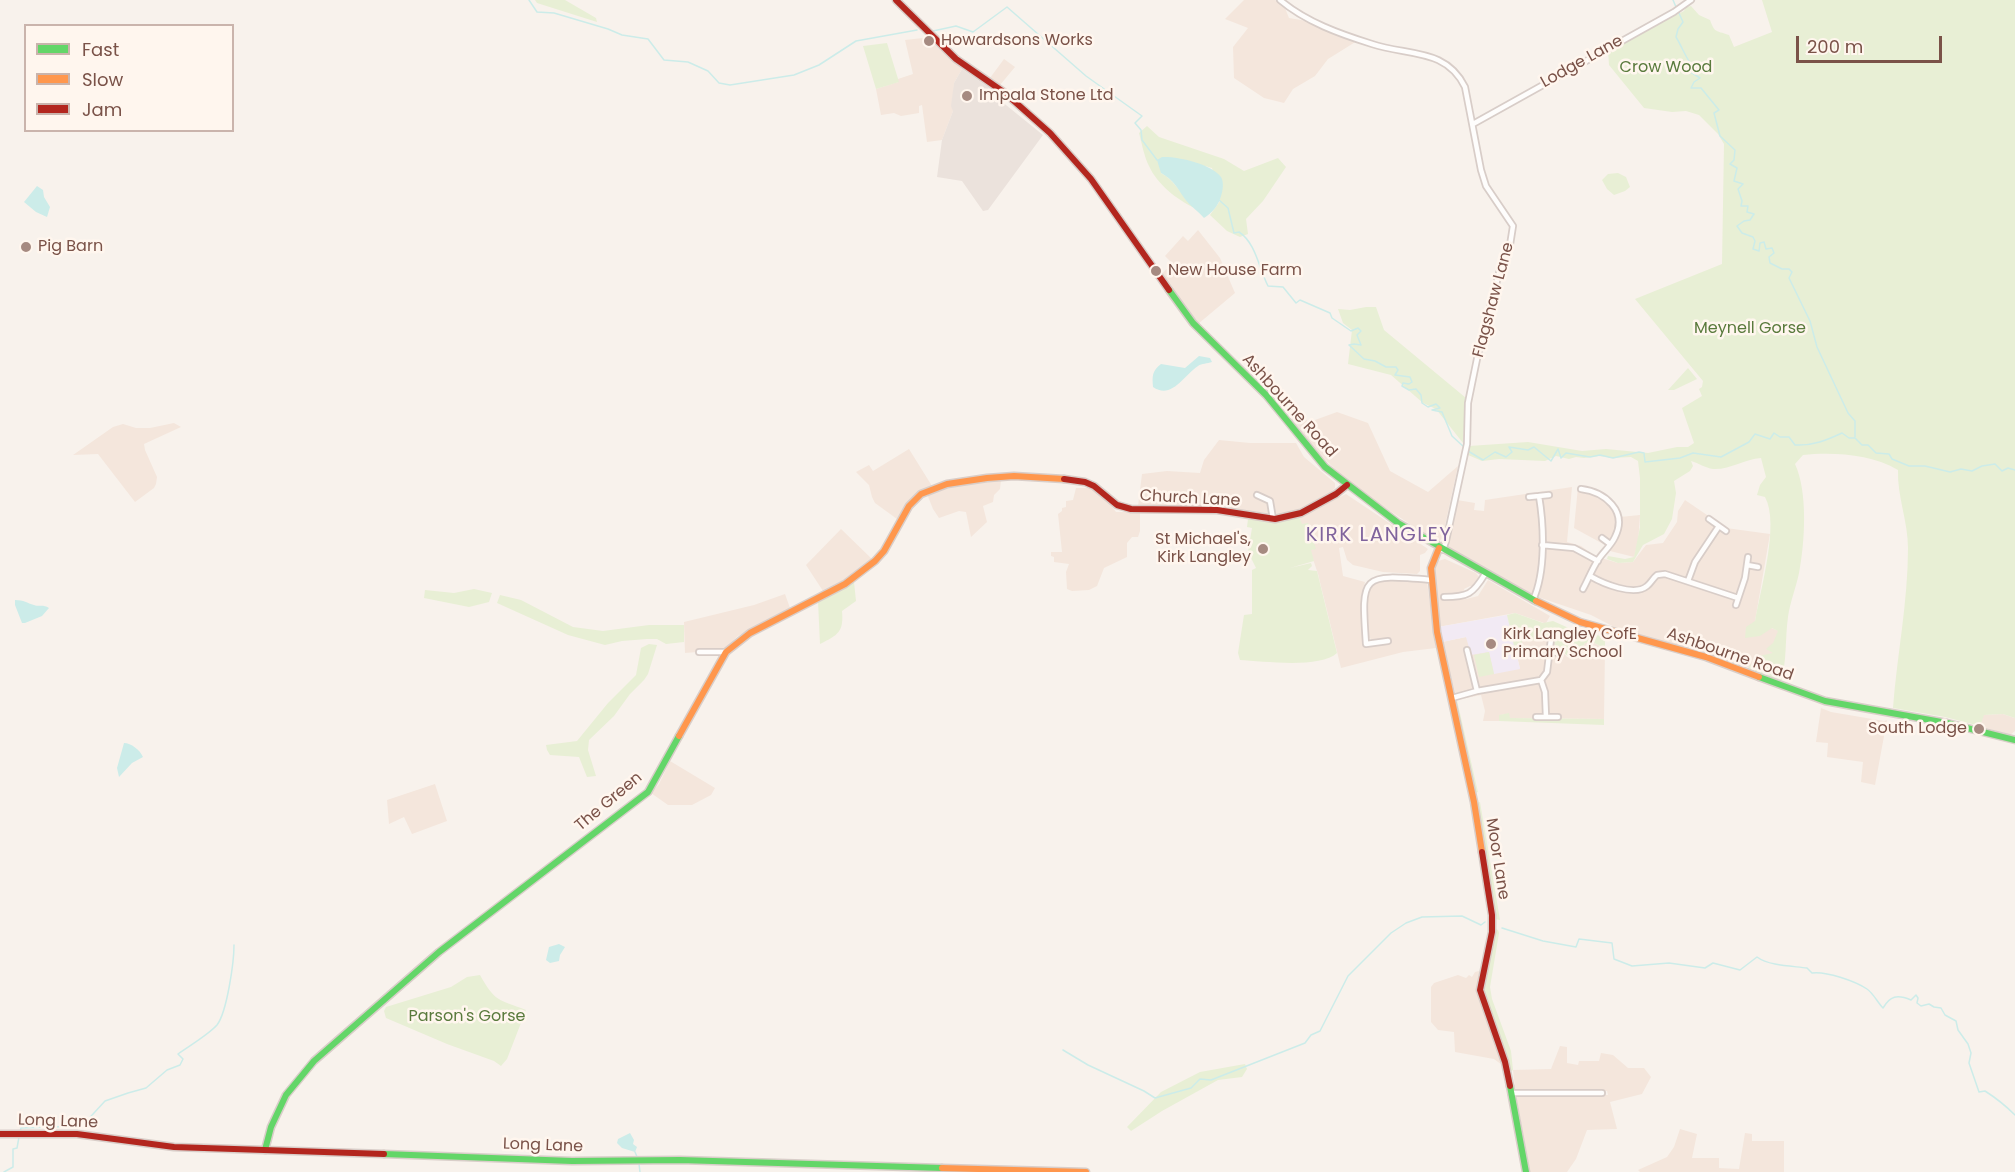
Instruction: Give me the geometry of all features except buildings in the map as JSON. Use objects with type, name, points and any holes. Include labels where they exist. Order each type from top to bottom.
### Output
[{"type":"main road","name":"Ashbourne Road","points":[[896,0],[949,53],[1021,106],[1075,159],[1193,322],[1266,395],[1315,457],[1347,485],[1398,523],[1485,574],[1580,622],[1706,657],[1825,701],[1947,723],[2015,740]]},
{"type":"main road","name":"Church Lane","points":[[1032,477],[1085,482],[1094,486],[1117,505],[1131,509],[1217,510],[1273,519],[1301,513],[1336,494],[1347,485]]},
{"type":"main road","name":"The Green","points":[[265,1150],[271,1127],[286,1095],[314,1061],[439,952],[648,792],[719,660],[726,652],[750,633],[844,584],[875,561],[885,550],[909,506],[921,494],[947,484],[987,478],[1032,477]]},
{"type":"main road","name":"Moor Lane","points":[[1441,549],[1431,568],[1437,632],[1474,802],[1492,915],[1492,932],[1480,990],[1505,1062],[1526,1172]]},
{"type":"main road","name":"Long Lane","points":[[0,1134],[77,1134],[164,1146],[572,1161],[680,1160],[1086,1172]]},
{"type":"street","name":"Flagshaw Lane","points":[[1280,0],[1294,12],[1311,21],[1363,41],[1425,55],[1451,66],[1462,82],[1473,124],[1480,170],[1486,186],[1513,226],[1510,245],[1499,273],[1478,354],[1468,403],[1467,444],[1446,542],[1441,549]]},
{"type":"street","name":"Lodge Lane","points":[[1473,124],[1674,12],[1691,0]]},
{"type":"street","points":[[1581,489],[1605,496],[1618,516],[1617,531],[1583,589]]},
{"type":"street","points":[[1605,496],[1609,491]]},
{"type":"street","points":[[1273,519],[1270,501],[1275,494]]},
{"type":"street","points":[[1257,495],[1270,501]]},
{"type":"street","points":[[1529,497],[1549,495]]},
{"type":"street","points":[[1533,600],[1539,581],[1542,545],[1543,524],[1539,496]]},
{"type":"street","points":[[1708,519],[1726,531]]},
{"type":"street","points":[[1688,581],[1698,557],[1719,526]]},
{"type":"street","points":[[1602,538],[1610,544]]},
{"type":"street","points":[[1542,545],[1574,548],[1598,561]]},
{"type":"street","points":[[1736,605],[1748,558]]},
{"type":"street","points":[[1747,565],[1758,567]]},
{"type":"street","points":[[1444,597],[1461,597],[1470,594],[1485,574]]},
{"type":"street","points":[[1590,576],[1610,586],[1635,589],[1646,587],[1655,576],[1661,574],[1738,598]]},
{"type":"street","points":[[1388,641],[1366,644],[1363,606],[1364,594],[1369,584],[1383,578],[1431,580]]},
{"type":"street","points":[[1452,698],[1541,680],[1547,672],[1551,639]]},
{"type":"street","points":[[1467,650],[1477,692]]},
{"type":"street","points":[[699,652],[726,652]]},
{"type":"street","points":[[1550,652],[1560,653]]},
{"type":"street","points":[[1541,680],[1545,692],[1546,717]]},
{"type":"street","points":[[1536,717],[1558,717]]},
{"type":"street","points":[[1511,1093],[1602,1093]]},
{"type":"shaded area","points":[[1244,0],[1275,0],[1285,8],[1289,18],[1307,21],[1345,36],[1349,40],[1357,41],[1328,59],[1315,76],[1293,89],[1284,103],[1264,98],[1234,78],[1233,47],[1248,28],[1225,19]]},
{"type":"shaded area","points":[[928,39],[962,69],[954,83],[953,111],[942,140],[927,142],[922,105],[919,106],[919,113],[901,116],[894,113],[881,115],[876,89],[913,74],[905,40]]},
{"type":"shaded area","points":[[1004,59],[1015,67],[1000,85],[990,78]]},
{"type":"shaded area","points":[[962,69],[997,93],[1001,101],[1043,135],[988,210],[983,211],[962,181],[937,177],[942,140],[953,111],[951,106],[954,83]]},
{"type":"shaded area","points":[[1198,230],[1220,258],[1235,293],[1198,324],[1161,275],[1172,263],[1165,256],[1183,236],[1188,241]]},
{"type":"shaded area","points":[[1337,412],[1368,423],[1390,471],[1428,492],[1458,466],[1442,539],[1437,542],[1342,476],[1308,443],[1291,419],[1301,415],[1311,424],[1315,420]]},
{"type":"shaded area","points":[[174,423],[181,427],[144,444],[157,477],[156,484],[135,502],[98,454],[73,455],[113,427],[123,424],[136,428],[150,428]]},
{"type":"shaded area","points":[[1219,440],[1296,443],[1304,457],[1335,483],[1335,488],[1328,495],[1287,515],[1210,507],[1138,506],[1142,474],[1167,471],[1200,473],[1204,460]]},
{"type":"shaded area","points":[[909,449],[932,486],[909,501],[897,519],[875,503],[869,485],[856,472],[869,465],[873,471]]},
{"type":"shaded area","points":[[1001,480],[1000,489],[994,495],[993,502],[983,506],[987,522],[971,537],[966,512],[959,511],[939,518],[927,494],[947,488]]},
{"type":"shaded area","points":[[1087,486],[1102,494],[1116,512],[1140,512],[1140,531],[1138,537],[1132,537],[1127,543],[1127,557],[1104,568],[1097,586],[1089,590],[1072,591],[1067,589],[1066,572],[1069,564],[1054,562],[1051,552],[1062,552],[1058,514],[1062,508],[1066,507],[1066,501],[1073,500],[1076,488],[1087,488]]},
{"type":"shaded area","points":[[1585,486],[1603,492],[1609,497],[1620,517],[1640,515],[1638,544],[1634,557],[1610,551],[1605,545],[1574,528],[1578,487]]},
{"type":"shaded area","points":[[1572,487],[1567,542],[1581,546],[1595,556],[1618,563],[1633,562],[1646,545],[1663,543],[1677,522],[1678,511],[1685,500],[1726,528],[1770,534],[1755,621],[1786,634],[1782,680],[1706,652],[1622,631],[1591,615],[1538,597],[1448,547],[1457,500],[1475,503],[1474,510],[1484,511],[1485,500]]},
{"type":"shaded area","points":[[1346,494],[1428,549],[1420,555],[1420,571],[1417,574],[1383,572],[1353,565],[1347,560],[1343,547],[1339,548],[1343,576],[1365,582],[1361,597],[1365,647],[1374,646],[1374,640],[1369,638],[1367,595],[1369,588],[1376,581],[1383,579],[1427,582],[1436,648],[1403,652],[1341,668],[1318,574],[1299,517]]},
{"type":"shaded area","points":[[841,529],[872,559],[844,580],[823,591],[806,565]]},
{"type":"shaded area","points":[[1445,559],[1476,573],[1479,577],[1473,587],[1464,589],[1466,599],[1478,596],[1488,580],[1550,616],[1546,623],[1515,613],[1438,627],[1435,566],[1438,561]]},
{"type":"shaded area","points":[[785,594],[790,608],[738,636],[723,650],[685,653],[684,622],[754,605]]},
{"type":"shaded area","name":"Kirk Langley CofE Primary School","points":[[1507,615],[1520,669],[1494,674],[1489,652],[1471,655],[1466,637],[1442,642],[1438,627]]},
{"type":"shaded area","points":[[1466,637],[1520,669],[1515,646],[1522,644],[1522,641],[1554,639],[1567,657],[1576,658],[1585,643],[1592,642],[1605,648],[1604,719],[1509,718],[1509,714],[1500,715],[1499,721],[1483,721],[1485,711],[1481,695],[1457,700],[1444,653],[1442,642]]},
{"type":"shaded area","points":[[1821,708],[1831,712],[1887,720],[1875,785],[1861,782],[1863,762],[1827,757],[1828,743],[1816,742]]},
{"type":"shaded area","points":[[2003,714],[2015,718],[2015,731],[2010,735],[1980,726],[1983,715]]},
{"type":"shaded area","points":[[670,761],[715,788],[711,795],[692,805],[668,805],[651,793],[659,784]]},
{"type":"shaded area","points":[[435,784],[447,821],[412,834],[404,817],[389,824],[387,800]]},
{"type":"shaded area","points":[[1479,971],[1478,995],[1502,1065],[1494,1059],[1455,1052],[1454,1032],[1438,1030],[1431,1022],[1431,987],[1434,983],[1458,975],[1466,978],[1469,975],[1472,977],[1475,972]]},
{"type":"shaded area","points":[[1560,1046],[1567,1047],[1567,1063],[1578,1065],[1579,1061],[1599,1061],[1601,1053],[1613,1055],[1628,1068],[1644,1068],[1651,1077],[1642,1094],[1610,1102],[1617,1129],[1587,1130],[1576,1159],[1567,1172],[1530,1172],[1516,1095],[1608,1095],[1607,1091],[1515,1089],[1513,1070],[1551,1069]]},
{"type":"shaded area","points":[[1680,1129],[1697,1134],[1692,1158],[1719,1158],[1719,1168],[1739,1169],[1745,1133],[1752,1134],[1752,1141],[1784,1141],[1784,1172],[1640,1172],[1638,1170],[1667,1157],[1674,1147]]},
{"type":"green space","points":[[535,0],[565,0],[596,18],[597,22],[537,3]]},
{"type":"green space","points":[[1762,0],[2015,0],[2015,718],[2003,714],[1984,715],[1980,726],[1893,708],[1908,548],[1898,470],[1876,460],[1852,455],[1803,455],[1795,464],[1804,503],[1804,532],[1799,573],[1788,617],[1781,681],[1748,668],[1759,656],[1773,653],[1766,649],[1773,643],[1778,631],[1772,628],[1760,636],[1745,638],[1746,627],[1755,621],[1770,540],[1769,509],[1765,497],[1757,495],[1766,477],[1761,458],[1719,469],[1691,461],[1693,466],[1690,471],[1674,481],[1676,493],[1672,519],[1664,534],[1643,545],[1633,562],[1618,563],[1607,559],[1608,556],[1625,559],[1634,557],[1640,527],[1638,461],[1631,457],[1599,456],[1569,459],[1556,456],[1545,461],[1499,459],[1482,461],[1468,455],[1469,446],[1528,442],[1582,451],[1606,449],[1648,453],[1688,447],[1694,443],[1682,408],[1702,396],[1699,389],[1703,381],[1635,299],[1722,264],[1724,144],[1718,134],[1699,115],[1686,111],[1672,112],[1644,108],[1609,65],[1608,50],[1691,6],[1699,15],[1710,20],[1716,30],[1729,35],[1734,47],[1772,32]]},
{"type":"green space","points":[[887,43],[899,82],[876,89],[863,46]]},
{"type":"green space","points":[[1147,126],[1159,137],[1224,159],[1244,171],[1278,158],[1286,167],[1263,201],[1246,219],[1248,234],[1240,237],[1227,231],[1210,215],[1220,201],[1212,168],[1183,160],[1161,173],[1171,180],[1195,208],[1181,201],[1162,185],[1147,162],[1143,150],[1139,133]]},
{"type":"green space","points":[[1618,173],[1626,177],[1630,187],[1614,195],[1602,180],[1608,174]]},
{"type":"green space","points":[[1376,307],[1384,330],[1466,398],[1463,443],[1436,409],[1423,403],[1391,375],[1348,364],[1352,330],[1343,323],[1338,309],[1350,310]]},
{"type":"green space","points":[[1688,368],[1697,379],[1674,390],[1668,390]]},
{"type":"green space","points":[[1299,517],[1302,524],[1308,523],[1316,549],[1311,550],[1314,561],[1290,568],[1311,563],[1312,566],[1308,570],[1317,571],[1337,653],[1329,658],[1305,663],[1240,660],[1238,653],[1244,615],[1252,614],[1252,570],[1256,568],[1248,552],[1252,528],[1247,527],[1248,519],[1277,522]]},
{"type":"green space","points":[[854,582],[856,601],[842,611],[842,624],[838,632],[820,644],[818,601]]},
{"type":"green space","points":[[474,589],[492,593],[489,602],[469,607],[424,598],[425,590],[454,593]]},
{"type":"green space","points":[[500,595],[521,600],[573,627],[603,631],[649,625],[684,625],[684,642],[666,644],[657,639],[647,639],[605,645],[568,635],[497,603]]},
{"type":"green space","points":[[1515,613],[1543,623],[1553,621],[1571,629],[1605,637],[1605,648],[1592,642],[1585,643],[1573,660],[1555,646],[1554,639],[1522,641],[1522,644],[1514,646],[1507,615]]},
{"type":"green space","points":[[649,644],[657,645],[648,674],[614,716],[589,740],[588,750],[596,776],[587,777],[579,757],[550,755],[546,745],[577,741],[608,703],[636,675],[641,648]]},
{"type":"green space","points":[[1489,652],[1494,674],[1479,677],[1474,655]]},
{"type":"green space","points":[[1457,700],[1478,792],[1475,793],[1455,707]]},
{"type":"green space","points":[[1509,713],[1510,718],[1604,719],[1604,725],[1499,721],[1499,715]]},
{"type":"green space","points":[[1480,802],[1500,920],[1494,919],[1477,803]]},
{"type":"green space","points":[[1494,928],[1499,933],[1490,987],[1492,999],[1511,1051],[1513,1070],[1509,1073],[1484,994],[1483,984]]},
{"type":"green space","name":"Parson's Gorse","points":[[480,975],[494,995],[526,1010],[507,1059],[501,1066],[494,1061],[386,1018],[384,1011],[386,1007],[451,987],[467,977]]},
{"type":"green space","points":[[1245,1064],[1247,1069],[1242,1077],[1218,1080],[1131,1131],[1127,1127],[1161,1092],[1200,1072]]},
{"type":"water","points":[[1162,157],[1194,162],[1210,168],[1221,177],[1223,186],[1220,199],[1207,216],[1204,218],[1187,202],[1172,181],[1161,173],[1157,160]]},
{"type":"water","points":[[37,186],[43,190],[50,207],[47,217],[36,212],[24,202]]},
{"type":"water","points":[[1199,356],[1210,358],[1212,362],[1201,364],[1172,388],[1160,390],[1153,387],[1153,374],[1161,364],[1185,368]]},
{"type":"water","points":[[15,600],[49,608],[42,616],[22,623]]},
{"type":"water","points":[[124,743],[135,747],[143,757],[132,763],[119,777],[117,768]]},
{"type":"water","points":[[559,944],[565,947],[559,961],[550,963],[546,960],[549,947]]},
{"type":"water","points":[[630,1133],[634,1140],[633,1144],[637,1147],[635,1152],[622,1148],[617,1143],[618,1139]]},
{"type":"waterway","points":[[529,0],[537,12],[554,13],[622,35],[648,39],[664,60],[688,62],[708,71],[719,83],[730,85],[794,75],[819,65],[856,41],[917,30]]},
{"type":"waterway","points":[[1673,0],[1676,7]]},
{"type":"waterway","points":[[933,31],[956,26],[973,32],[1007,7],[1086,76],[1142,116],[1135,123],[1141,130],[1142,140],[1157,160]]},
{"type":"waterway","points":[[1678,11],[1683,22],[1676,37],[1691,64],[1689,71],[1700,78],[1691,88],[1701,88],[1719,110],[1714,113],[1720,136],[1735,150],[1734,160],[1730,164],[1737,168],[1734,181],[1743,184],[1738,189],[1742,201],[1741,206],[1748,206],[1747,212],[1754,214],[1750,220],[1737,226],[1742,233],[1753,237],[1755,241],[1753,249],[1759,251],[1760,243],[1764,242],[1766,249],[1772,248],[1774,253],[1769,257],[1770,263],[1792,272],[1789,278],[1810,321],[1817,347],[1848,413],[1855,421],[1855,437]]},
{"type":"waterway","points":[[1219,200],[1228,208],[1234,233],[1239,232],[1249,243],[1268,286],[1283,287],[1296,303],[1300,300],[1330,313],[1332,318],[1351,331],[1358,328],[1361,331],[1357,335],[1361,345],[1349,345],[1364,359],[1375,361],[1386,367],[1396,367],[1398,370],[1395,375],[1410,377],[1412,382],[1403,383],[1402,386],[1409,390],[1416,389],[1421,395],[1422,403],[1428,407],[1436,404],[1440,408],[1432,410],[1442,412],[1452,436],[1465,448]]},
{"type":"waterway","points":[[1468,451],[1483,460],[1495,452],[1506,457],[1512,452],[1509,447],[1528,450],[1534,447],[1551,461],[1558,449],[1561,458],[1566,453],[1613,458],[1639,452],[1644,453],[1645,462],[1680,458],[1693,453],[1721,457],[1749,442],[1755,434],[1770,439],[1774,433],[1780,437],[1789,437],[1795,445],[1808,445],[1842,433],[1849,438],[1855,438],[1862,445],[1868,445],[1876,453],[1889,454],[1892,459],[1909,466],[1925,466],[1950,472],[1961,469],[1972,471],[1982,466],[1995,464],[2002,471],[2008,468],[2015,470]]},
{"type":"waterway","points":[[1063,1050],[1155,1098],[1191,1088],[1200,1079],[1211,1080],[1305,1043],[1311,1035],[1320,1031],[1348,976],[1391,933],[1406,923],[1422,917],[1462,916],[1481,925],[1485,922]]},
{"type":"waterway","points":[[1502,928],[1543,941],[1576,947],[1579,939],[1612,943],[1614,959],[1632,966],[1669,963],[1705,968],[1713,963],[1740,970],[1757,957],[1781,965],[1807,968],[1812,973],[1832,975],[1855,983],[1869,991],[1883,1008],[1894,997],[1911,1000],[1916,995],[1917,1003],[1921,1006],[1929,1004],[1941,1008],[1945,1015],[1956,1021],[1958,1030],[1968,1044],[1971,1053],[1969,1063],[1979,1092],[1985,1091],[2015,1115]]},
{"type":"waterway","points":[[20,1132],[21,1128],[82,1126],[105,1101],[146,1088],[167,1070],[180,1065],[183,1059],[178,1054],[209,1033],[221,1019],[229,987],[234,945]]},
{"type":"waterway","points":[[4,1172],[13,1167],[13,1149],[17,1148],[19,1137]]},
{"type":"waterway","points":[[635,1152],[638,1159]]},
{"type":"waterway","points":[[639,1164],[640,1172]]},
{"type":"traffic: fast","points":[[1169,290],[1193,323],[1266,395],[1325,467],[1398,523],[1536,601]]},
{"type":"traffic: fast","points":[[1759,677],[1825,701],[1947,723],[2015,740]]},
{"type":"traffic: fast","points":[[265,1150],[271,1127],[286,1095],[314,1061],[439,952],[648,792],[679,736]]},
{"type":"traffic: fast","points":[[1510,1086],[1526,1172]]},
{"type":"traffic: fast","points":[[384,1154],[572,1161],[680,1160],[942,1168]]},
{"type":"traffic: slow","points":[[679,736],[726,652],[750,633],[845,584],[875,561],[884,551],[909,506],[921,494],[947,484],[987,478],[1014,476],[1064,479]]},
{"type":"traffic: slow","points":[[1439,548],[1431,568],[1437,632],[1474,802],[1482,852]]},
{"type":"traffic: slow","points":[[1536,601],[1580,622],[1706,657],[1759,677]]},
{"type":"traffic: slow","points":[[942,1168],[1086,1172]]},
{"type":"traffic: jam","points":[[896,0],[956,59],[1005,93],[1050,133],[1091,179],[1169,290]]},
{"type":"traffic: jam","points":[[1064,479],[1085,482],[1094,486],[1117,505],[1131,509],[1217,510],[1275,519],[1301,513],[1336,494],[1347,485]]},
{"type":"traffic: jam","points":[[1482,852],[1492,915],[1492,932],[1480,990],[1505,1062],[1510,1086]]},
{"type":"traffic: jam","points":[[0,1134],[77,1134],[174,1147],[384,1154]]},
{"type":"place","name":"Howardsons Works","points":[[929,41]]},
{"type":"place","name":"Impala Stone Ltd","points":[[967,96]]},
{"type":"place","name":"Pig Barn","points":[[26,247]]},
{"type":"place","name":"New House Farm","points":[[1156,271]]},
{"type":"place","name":"St Michael's, Kirk Langley","points":[[1263,549]]},
{"type":"place","name":"Kirk Langley CofE Primary School","points":[[1491,644]]},
{"type":"place","name":"South Lodge","points":[[1979,729]]},
{"type":"district","name":"KIRK LANGLEY","points":[[1379,536]]},
{"type":"park label","name":"Crow Wood","points":[[1666,68]]},
{"type":"park label","name":"Meynell Gorse","points":[[1750,329]]}]
